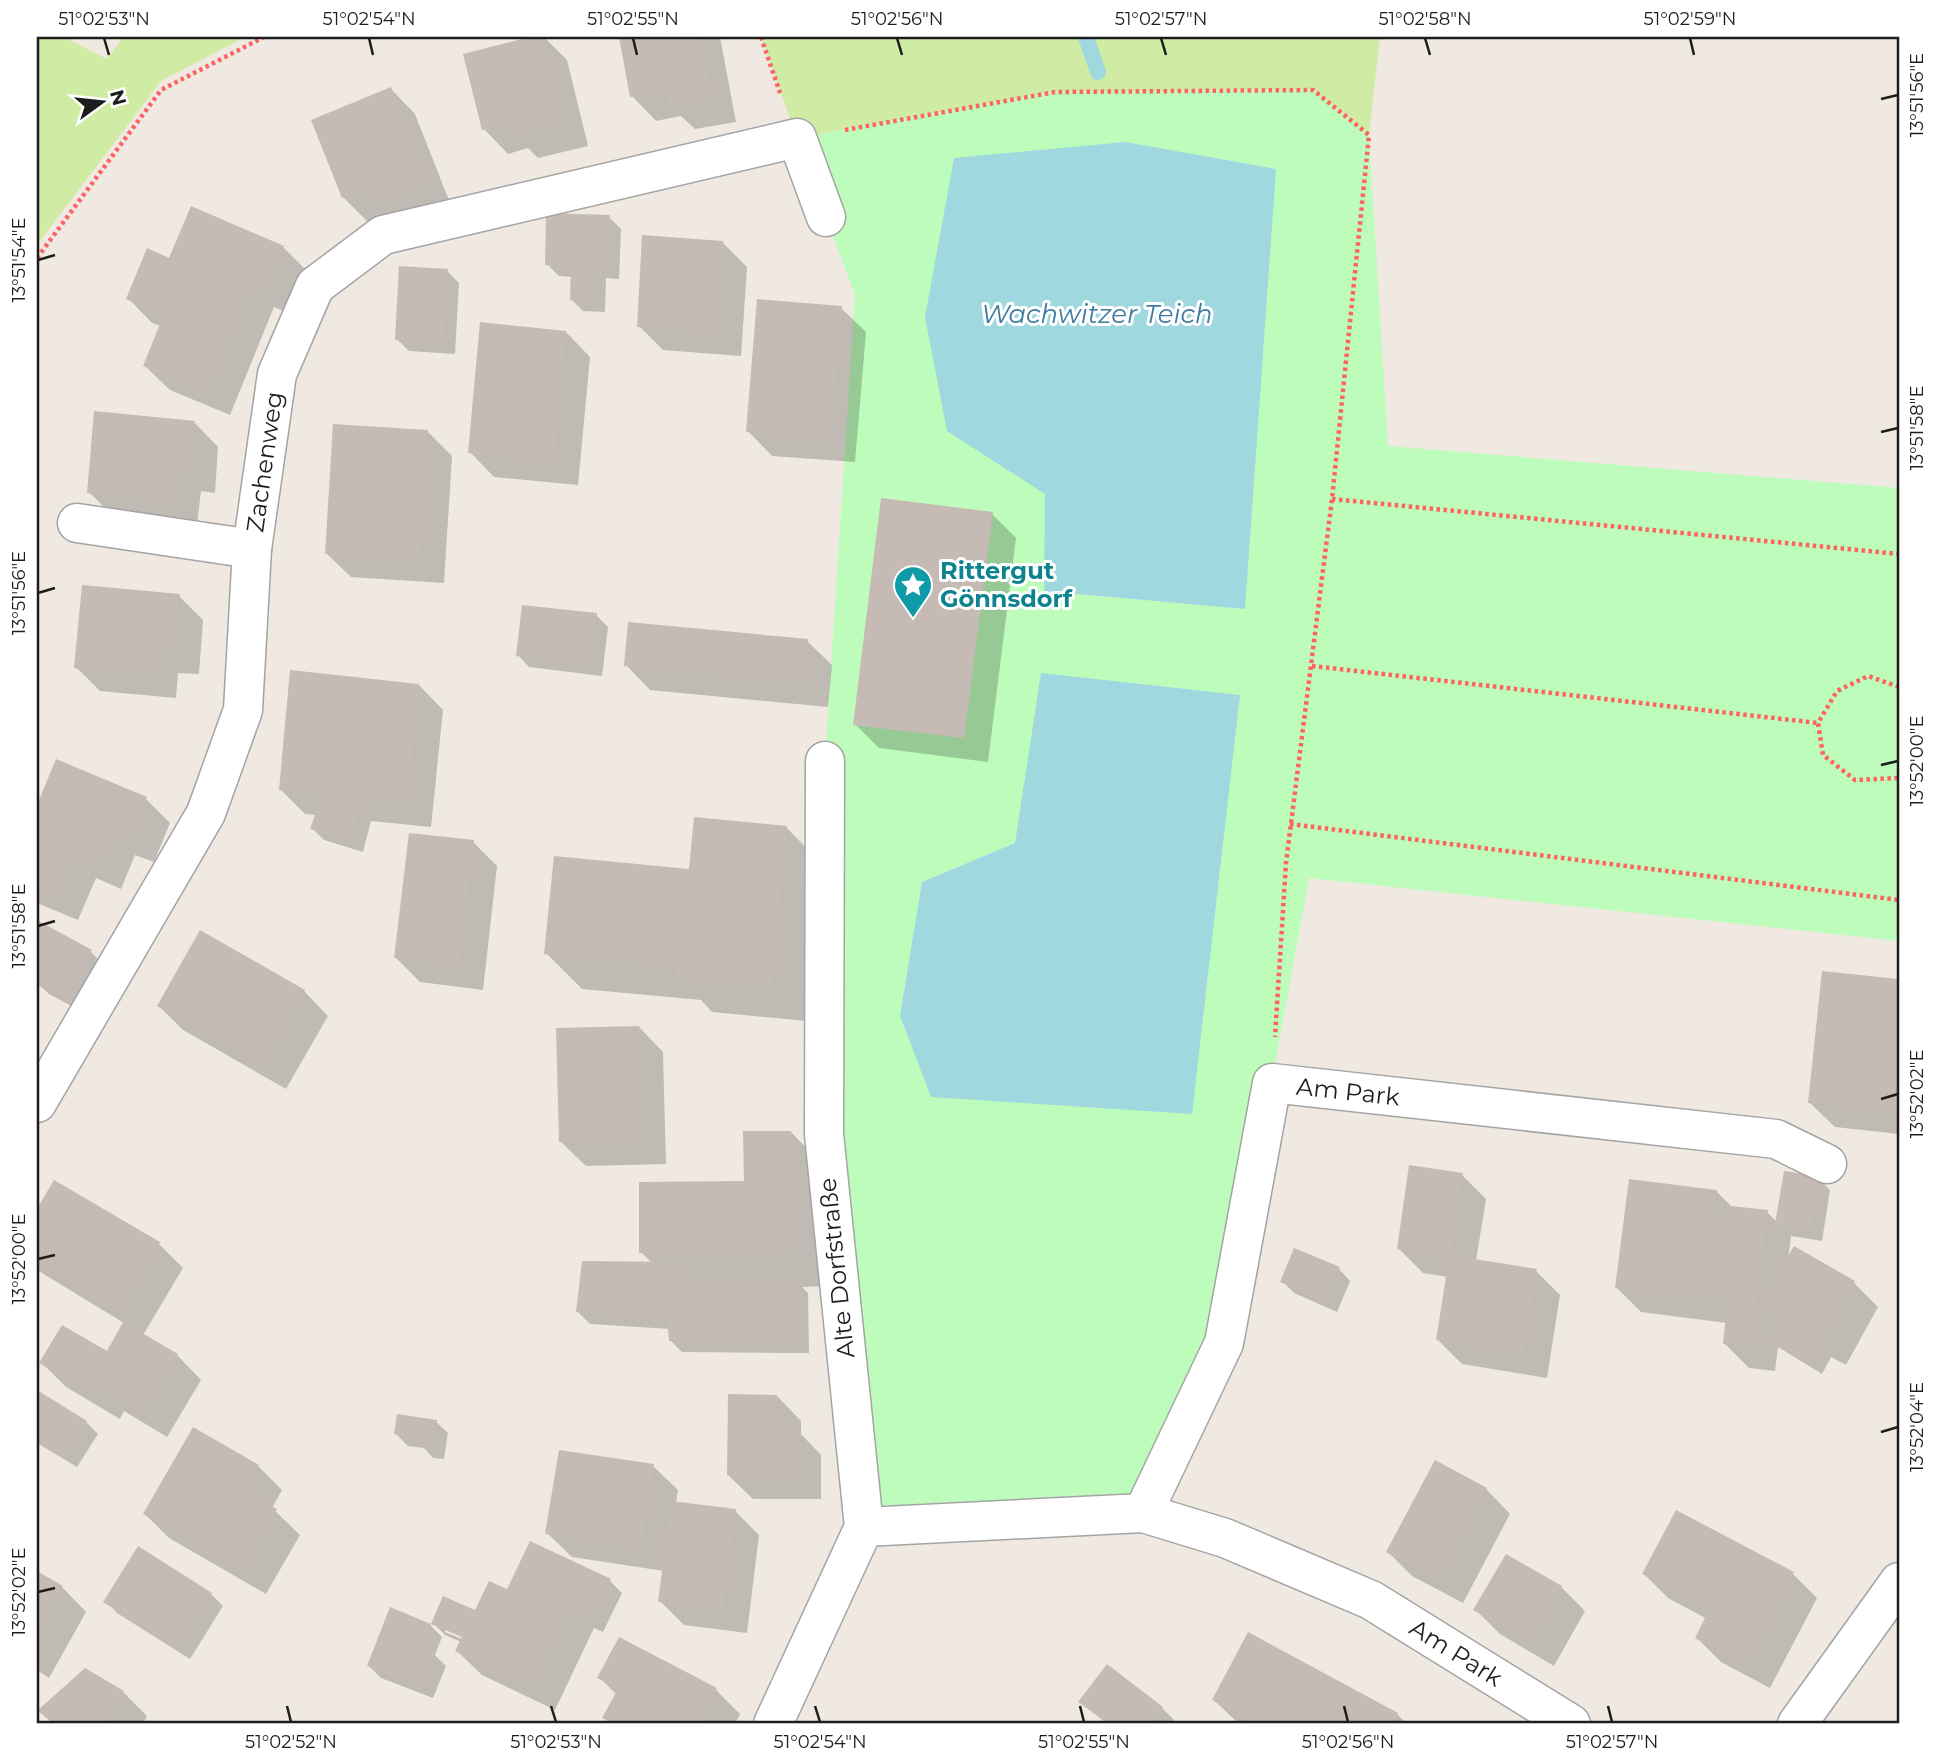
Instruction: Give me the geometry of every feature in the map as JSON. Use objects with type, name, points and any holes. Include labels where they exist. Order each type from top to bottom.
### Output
[{"type":"street","points":[[797,138],[826,217]]},
{"type":"street","name":"Zachenweg","points":[[37,1103],[206,813],[243,710],[252,549],[277,374],[315,286],[383,235],[797,138]]},
{"type":"street","points":[[77,523],[252,549]]},
{"type":"street","name":"Alte Dorfstraße","points":[[824,776],[824,1134],[864,1527]]},
{"type":"street","name":"Am Park","points":[[1143,1513],[1224,1343],[1272,1083],[1776,1139],[1827,1164]]},
{"type":"street","name":"Am Park","points":[[864,1527],[1143,1513],[1225,1538],[1371,1600],[1571,1724]]},
{"type":"street","points":[[773,1724],[864,1527]]},
{"type":"street","points":[[1797,1724],[1899,1581]]},
{"type":"path","points":[[37,258],[161,90],[264,37]]},
{"type":"path","points":[[761,37],[797,138],[1055,92],[1313,90],[1369,135],[1332,499],[1290,824],[1272,1083]]},
{"type":"path","points":[[1332,499],[1899,554]]},
{"type":"path","points":[[1312,666],[1818,723]]},
{"type":"path","points":[[1899,687],[1868,676],[1837,691],[1818,723],[1824,755],[1855,780],[1899,778]]},
{"type":"path","points":[[1290,824],[1899,901]]},
{"type":"green space","points":[[37,37],[64,37],[107,59],[123,37],[245,37],[161,81],[37,245]]},
{"type":"green space","points":[[761,37],[1380,37],[1369,135],[1313,90],[1055,92],[797,138]]},
{"type":"green space","points":[[1313,90],[1369,135],[1388,446],[1899,488],[1899,941],[1309,878],[1224,1343],[1143,1513],[864,1527],[823,791],[855,295],[797,138],[1055,92]],"holes":[[[1045,494],[1245,609],[1045,591]],[[1015,843],[900,1016],[922,882]]]},
{"type":"water","name":"Wachwitzer Teich","points":[[1125,142],[1276,169],[1245,609],[1044,591],[1045,494],[947,431],[925,317],[954,158]]},
{"type":"water","points":[[1041,673],[1240,695],[1192,1114],[931,1097],[900,1016],[922,882],[1015,843]]},
{"type":"building","points":[[530,37],[544,37],[565,122],[512,135],[509,123],[482,130],[463,54]]},
{"type":"building","points":[[619,37],[701,37],[712,98],[669,106],[666,91],[630,97]]},
{"type":"building","points":[[391,87],[429,183],[381,203],[373,186],[342,198],[311,120]]},
{"type":"building","points":[[191,206],[284,246],[266,291],[250,284],[205,392],[143,366],[164,314],[126,299],[147,248],[169,258]]},
{"type":"building","points":[[546,213],[610,215],[608,268],[595,267],[594,301],[570,300],[571,266],[545,265]]},
{"type":"building","points":[[642,235],[723,241],[717,332],[637,327]]},
{"type":"building","points":[[399,266],[448,269],[444,342],[395,340]]},
{"type":"building","points":[[757,299],[842,306],[831,439],[746,432]]},
{"type":"building","points":[[480,322],[566,331],[554,462],[468,453]]},
{"type":"building","points":[[94,411],[195,421],[191,469],[177,468],[174,501],[87,493]]},
{"type":"building","points":[[333,424],[428,430],[420,559],[325,554]]},
{"type":"building","points":[[881,498],[993,512],[964,738],[853,725]]},
{"type":"building","points":[[82,585],[180,594],[175,651],[154,649],[152,675],[74,668]]},
{"type":"building","points":[[522,605],[597,613],[590,665],[516,656]]},
{"type":"building","points":[[628,622],[808,639],[805,683],[624,666]]},
{"type":"building","points":[[290,670],[419,684],[407,804],[325,795],[361,803],[351,841],[310,829],[322,795],[279,790]]},
{"type":"building","points":[[56,759],[147,797],[129,839],[111,832],[96,866],[72,855],[53,897],[37,890],[37,805]]},
{"type":"building","points":[[694,817],[787,826],[772,986],[675,977],[676,966],[544,954],[554,856],[689,869]]},
{"type":"building","points":[[409,833],[474,840],[459,966],[394,958]]},
{"type":"building","points":[[37,920],[92,950],[67,999],[37,984],[40,972],[37,970]]},
{"type":"building","points":[[200,930],[305,990],[261,1066],[157,1006]]},
{"type":"building","points":[[1822,971],[1899,979],[1899,1077],[1896,1113],[1808,1103]]},
{"type":"building","points":[[639,1026],[643,1140],[559,1142],[556,1028]]},
{"type":"building","points":[[743,1131],[791,1131],[793,1251],[639,1253],[639,1182],[744,1181]]},
{"type":"building","points":[[1409,1165],[1463,1173],[1450,1255],[1537,1269],[1523,1354],[1436,1340],[1449,1258],[1397,1249]]},
{"type":"building","points":[[1784,1171],[1819,1176],[1811,1230],[1775,1224]]},
{"type":"building","points":[[1629,1179],[1717,1190],[1714,1216],[1730,1218],[1731,1206],[1768,1210],[1751,1347],[1723,1344],[1728,1297],[1704,1294],[1704,1299],[1615,1288]]},
{"type":"building","points":[[54,1180],[160,1242],[119,1311],[37,1263],[37,1209]]},
{"type":"building","points":[[1794,1246],[1855,1281],[1809,1363],[1769,1341],[1782,1319],[1759,1307]]},
{"type":"building","points":[[1294,1248],[1340,1267],[1325,1301],[1280,1282]]},
{"type":"building","points":[[582,1261],[687,1262],[685,1282],[797,1279],[797,1342],[669,1341],[667,1318],[576,1312]]},
{"type":"building","points":[[123,1322],[178,1354],[142,1414],[99,1388],[95,1396],[39,1363],[62,1325],[107,1351]]},
{"type":"building","points":[[37,1390],[87,1421],[64,1457],[37,1440]]},
{"type":"building","points":[[728,1394],[777,1395],[777,1428],[798,1429],[797,1476],[727,1475]]},
{"type":"building","points":[[397,1414],[437,1420],[432,1448],[419,1446],[420,1439],[394,1434]]},
{"type":"building","points":[[193,1427],[259,1465],[244,1489],[277,1509],[242,1571],[143,1514]]},
{"type":"building","points":[[559,1450],[654,1464],[641,1548],[545,1534]]},
{"type":"building","points":[[1435,1460],[1487,1488],[1439,1580],[1386,1552]]},
{"type":"building","points":[[671,1501],[736,1509],[723,1610],[658,1602]]},
{"type":"building","points":[[1676,1510],[1794,1572],[1746,1665],[1695,1638],[1709,1610],[1642,1574]]},
{"type":"building","points":[[530,1541],[611,1579],[591,1621],[567,1610],[530,1687],[455,1651],[462,1637],[431,1624],[443,1596],[475,1610],[489,1581],[507,1589]]},
{"type":"building","points":[[138,1546],[212,1593],[178,1648],[103,1602]]},
{"type":"building","points":[[1506,1554],[1562,1586],[1530,1643],[1473,1610]]},
{"type":"building","points":[[37,1571],[63,1586],[37,1632]]},
{"type":"building","points":[[390,1607],[431,1624],[422,1648],[435,1653],[421,1687],[367,1666]]},
{"type":"building","points":[[1248,1632],[1398,1713],[1392,1724],[1257,1724],[1212,1700]]},
{"type":"building","points":[[619,1637],[717,1688],[698,1724],[614,1724],[602,1718],[618,1689],[597,1678]]},
{"type":"building","points":[[1107,1664],[1163,1707],[1150,1724],[1109,1724],[1078,1702]]},
{"type":"building","points":[[85,1668],[124,1691],[104,1724],[59,1724],[37,1711]]},
{"type":"waterway","points":[[1086,37],[1098,72]]},
{"type":"place","name":"Rittergut Gönnsdorf","points":[[913,619]]}]
